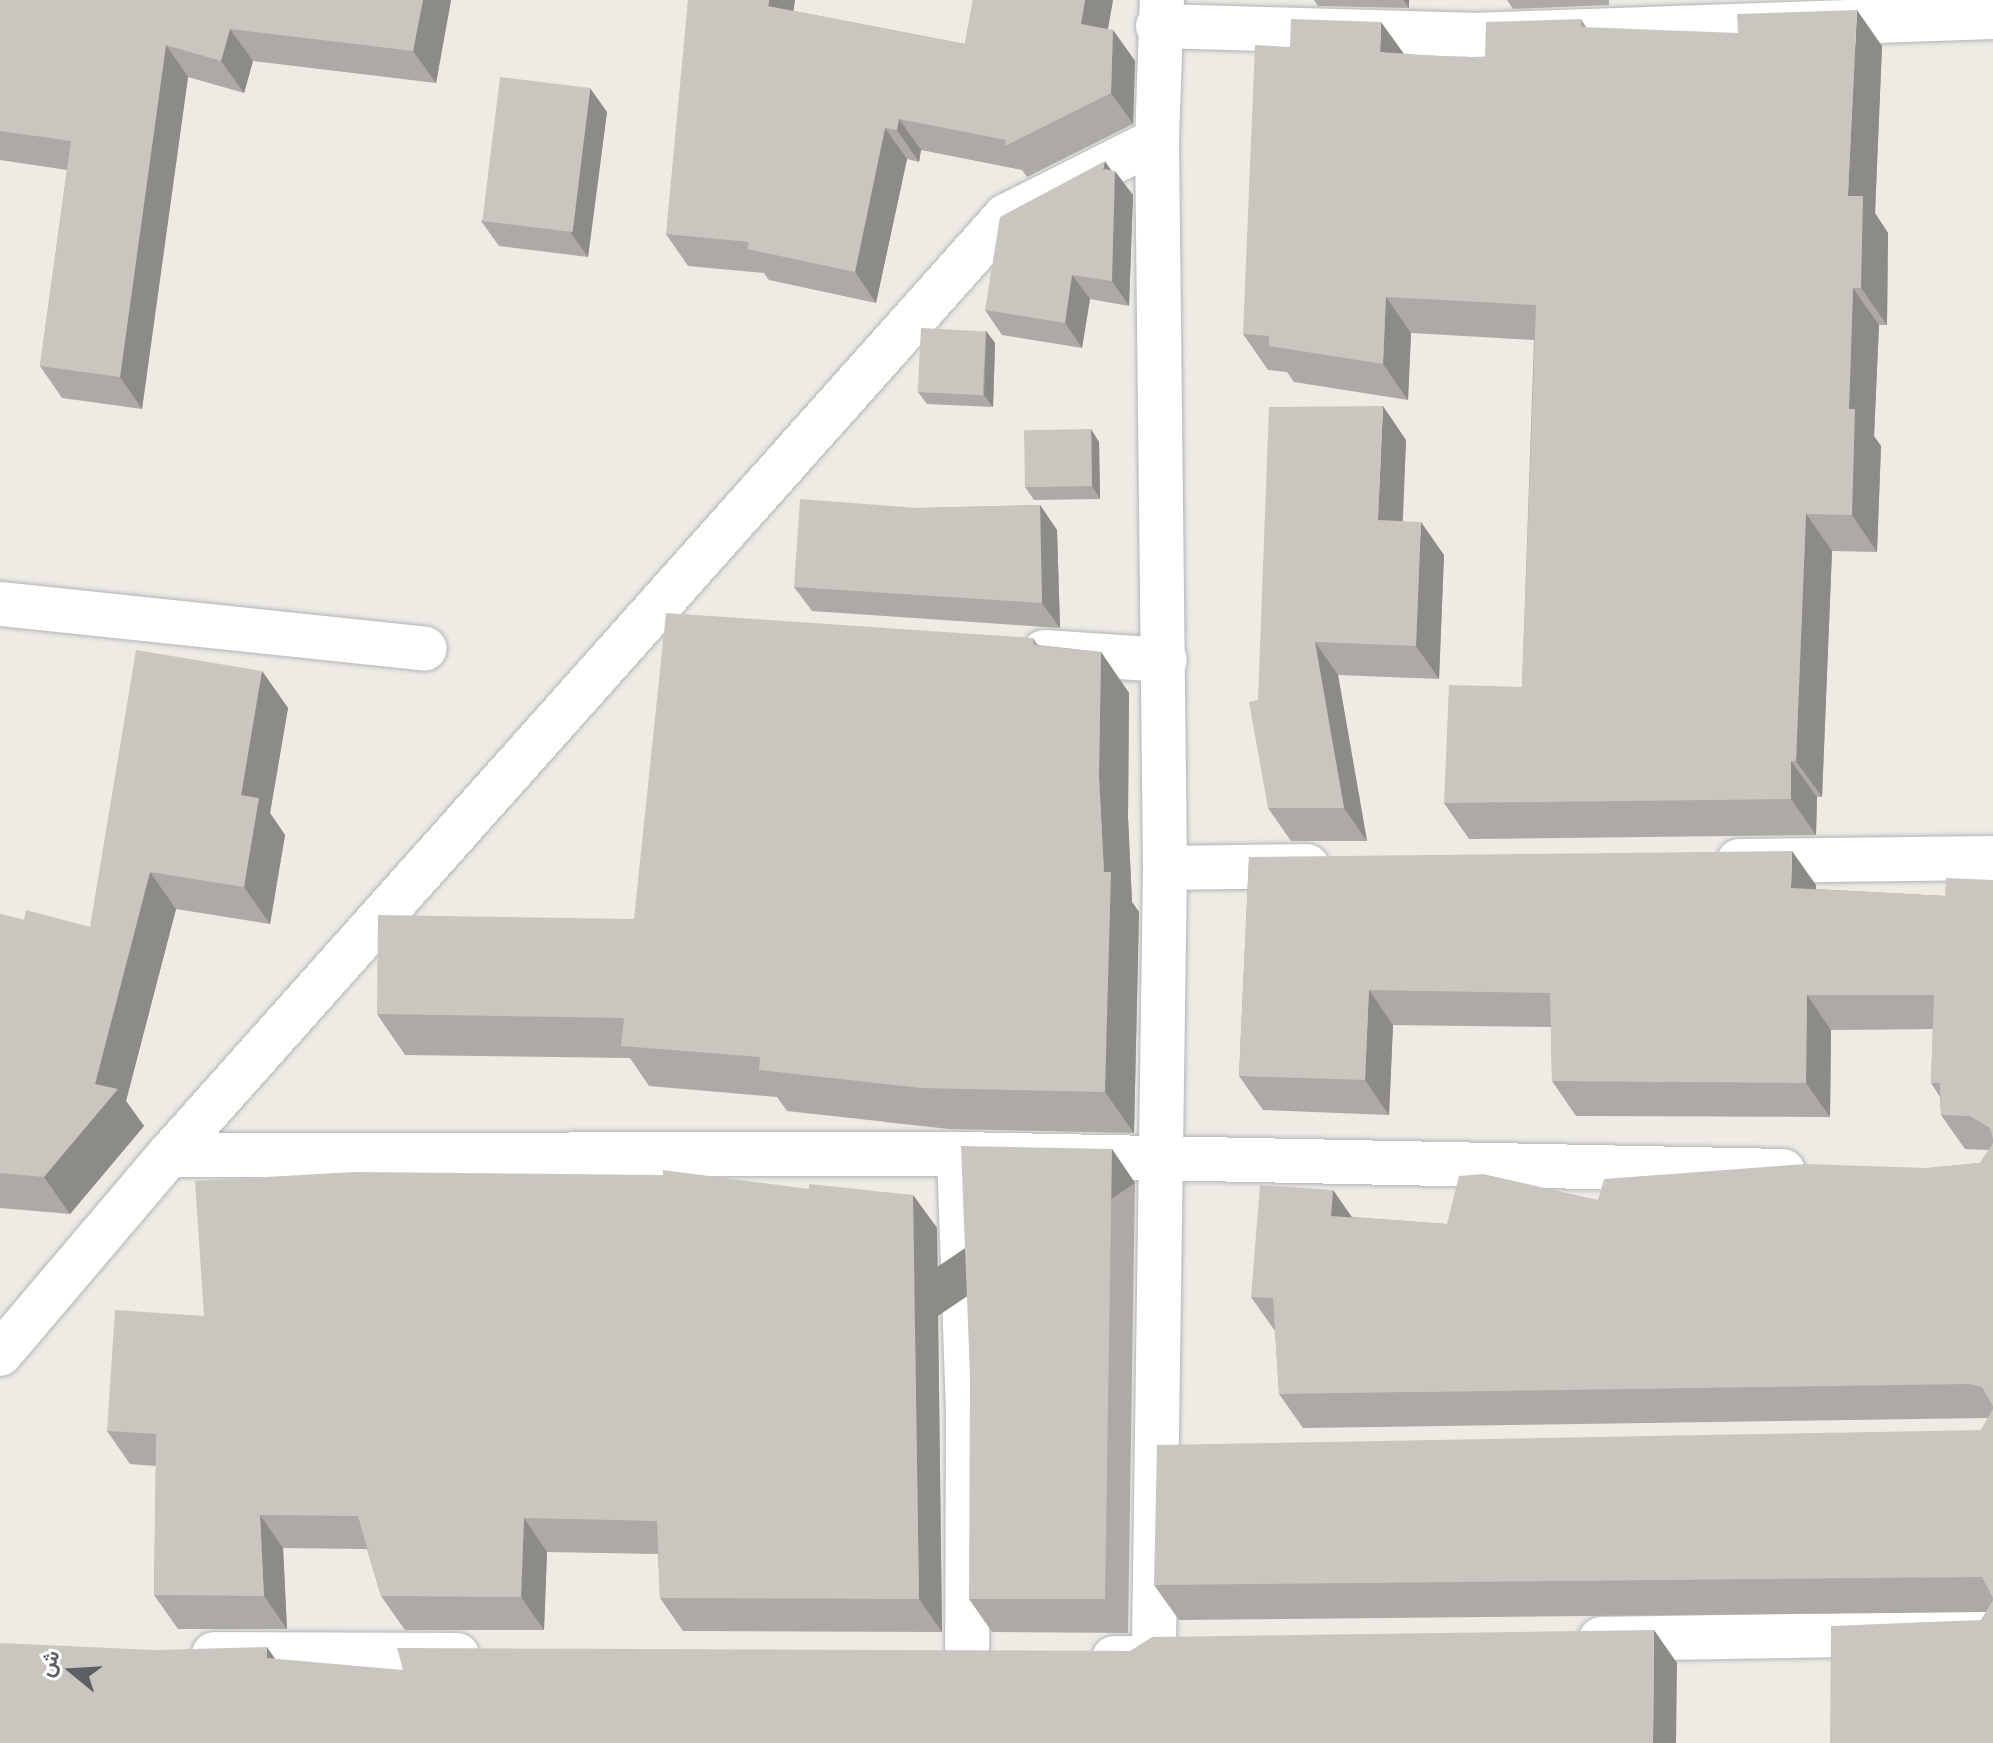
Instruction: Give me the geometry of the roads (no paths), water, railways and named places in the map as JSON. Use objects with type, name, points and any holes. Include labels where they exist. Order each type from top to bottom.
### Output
[{"type":"street","points":[[1076,1658],[1153,1658],[1175,1455],[1162,1160],[1165,660],[1157,140],[1160,13],[1471,35],[1993,17]]},
{"type":"street","points":[[0,1354],[169,1155],[1006,216],[1157,140]]},
{"type":"street","points":[[0,604],[425,649]]},
{"type":"street","points":[[641,625],[689,628]]},
{"type":"street","points":[[1006,649],[1165,660]]},
{"type":"street","points":[[1690,862],[1993,858]]},
{"type":"street","points":[[1165,868],[1356,866]]},
{"type":"street","points":[[169,1155],[959,1154],[1817,1172]]},
{"type":"street","points":[[959,1154],[968,1410],[967,1658]]},
{"type":"street","points":[[1566,1639],[1993,1633]]},
{"type":"street","points":[[1154,1645],[1202,1644]]},
{"type":"street","points":[[174,1654],[491,1656]]},
{"type":"street","points":[[919,1657],[1013,1658]]}]
